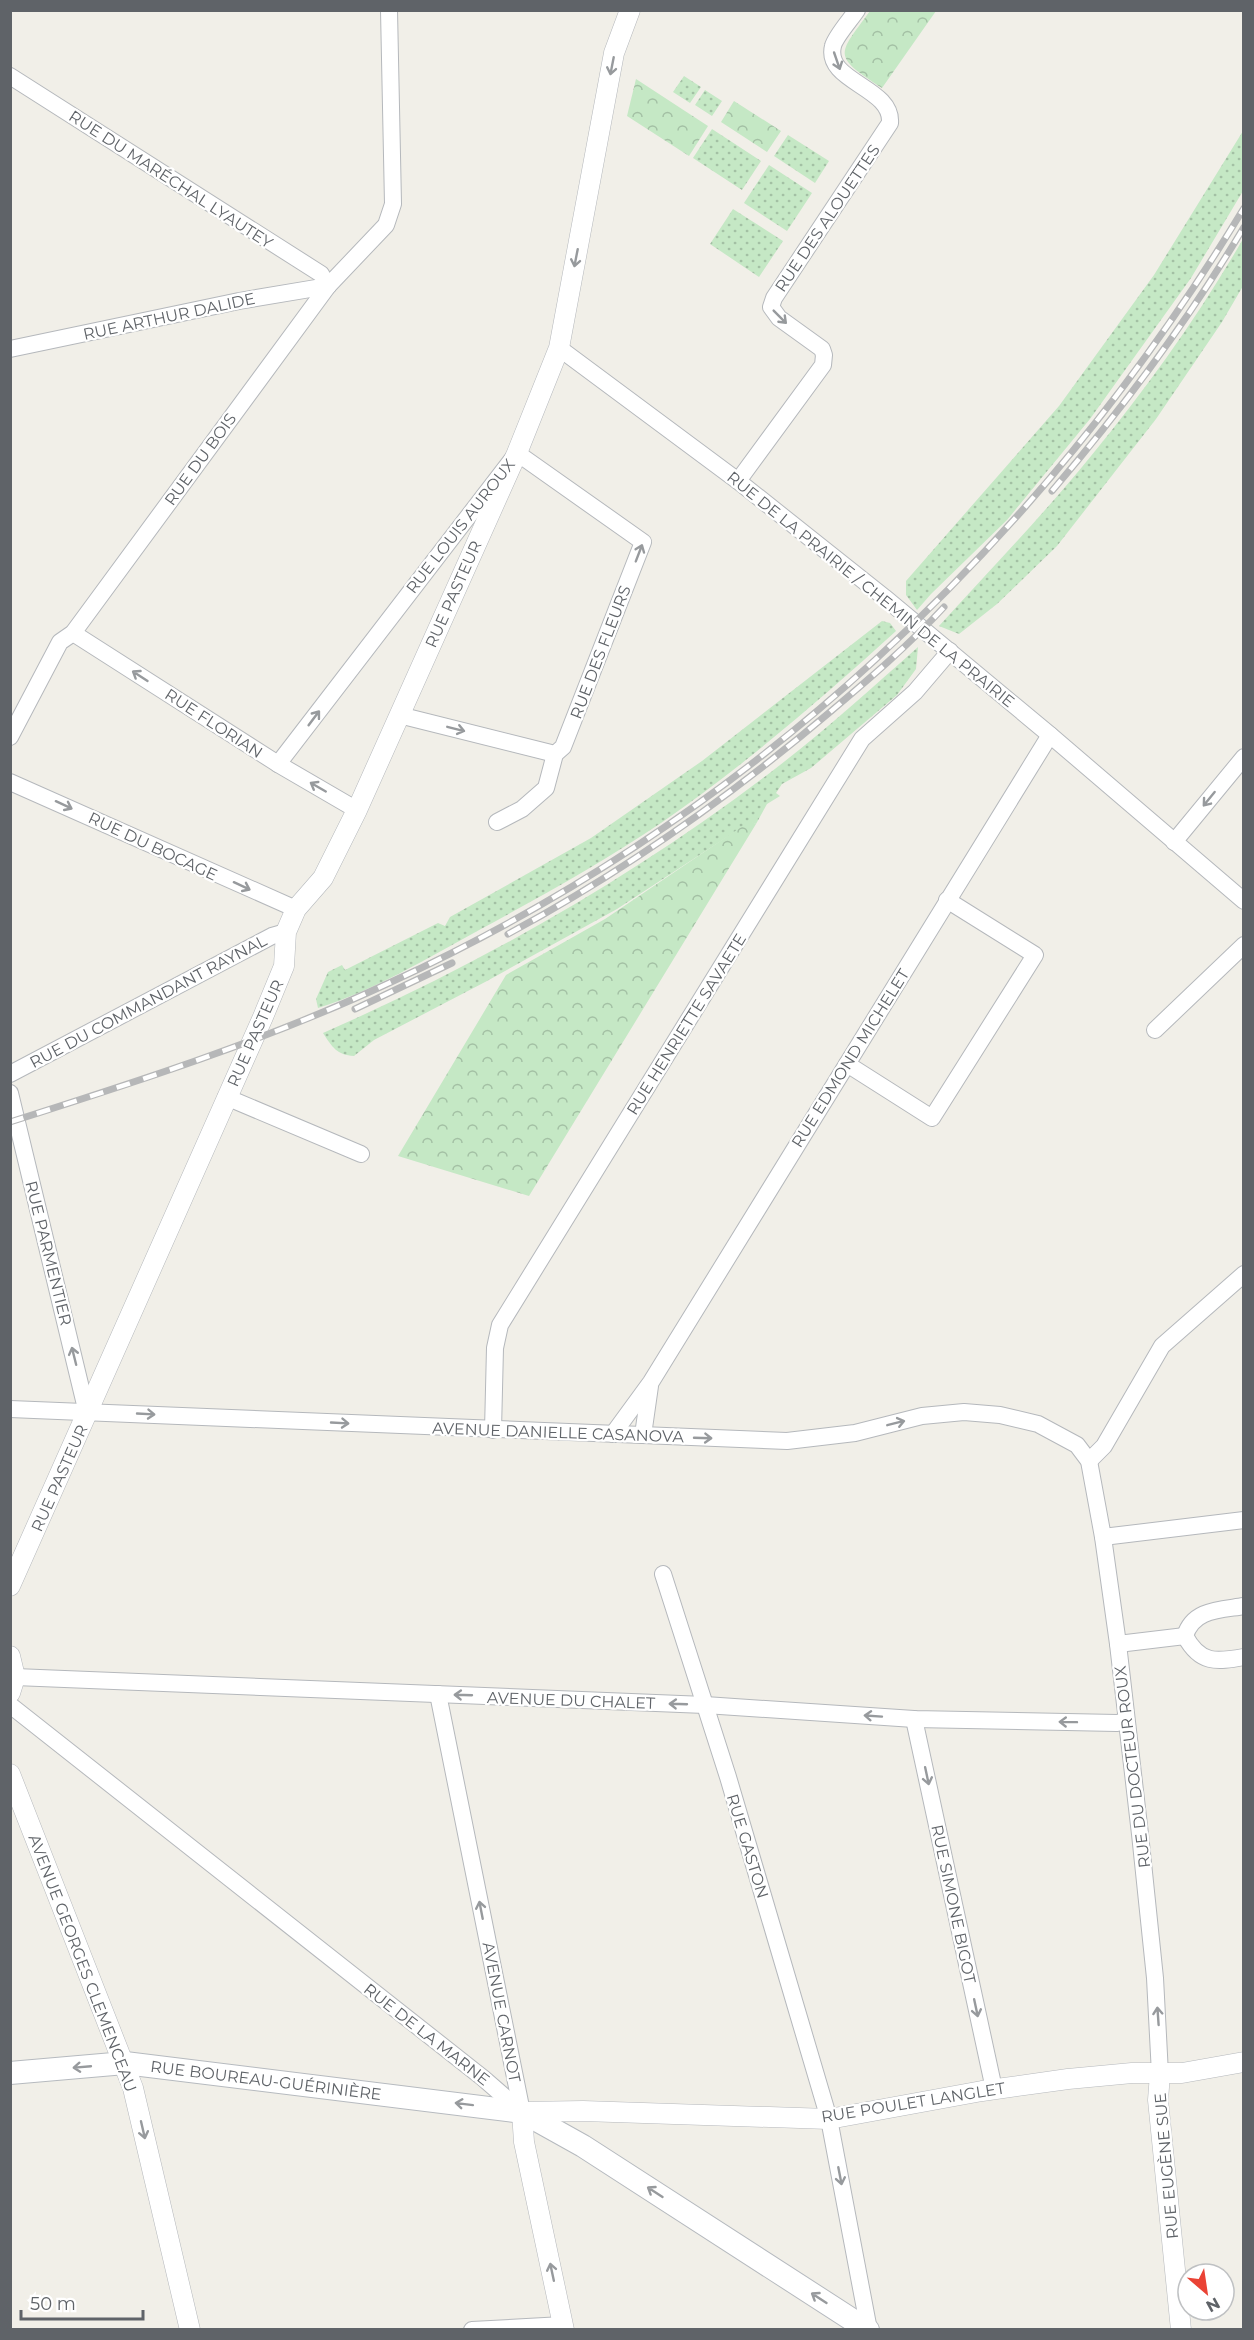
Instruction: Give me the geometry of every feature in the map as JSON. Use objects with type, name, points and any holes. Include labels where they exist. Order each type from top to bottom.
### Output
[{"type":"main road","name":"RUE BOUREAU-GUÉRINIÈRE","points":[[10,2073],[125,2063],[522,2112]]},
{"type":"main road","name":"RUE DE LA MARNE","points":[[522,2112],[583,2146],[868,2330]]},
{"type":"street","name":"RUE DU BOIS","points":[[10,737],[60,642],[73,633],[328,286],[386,225],[393,204],[389,10]]},
{"type":"street","name":"RUE LOUIS AUROUX","points":[[278,764],[517,453],[559,348],[614,54],[630,10]]},
{"type":"street","name":"RUE DES ALOUETTES","points":[[738,480],[823,365],[822,349],[779,318],[771,307],[774,298],[890,123],[891,115],[886,104],[840,71],[834,58],[833,45],[857,10]]},
{"type":"street","name":"RUE DU MARÉCHAL LYAUTEY","points":[[10,76],[321,274],[328,286]]},
{"type":"street","name":"RUE ARTHUR DALIDE","points":[[10,349],[328,286]]},
{"type":"street","name":"RUE DE LA PRAIRIE / CHEMIN DE LA PRAIRIE","points":[[559,348],[738,480],[950,651],[1244,901]]},
{"type":"street","name":"RUE PASTEUR","points":[[10,1586],[284,966],[286,932],[296,909],[323,878],[357,810],[517,453]]},
{"type":"street","name":"RUE DES FLEURS","points":[[517,453],[643,542],[562,747],[555,754]]},
{"type":"street","name":"RUE FLORIAN","points":[[73,633],[278,764],[357,810]]},
{"type":"street","name":"RUE HENRIETTE SAVAETE","points":[[493,1430],[495,1348],[500,1325],[862,739],[915,692],[950,651]]},
{"type":"street","points":[[399,715],[555,754],[546,788],[522,809],[497,822]]},
{"type":"street","name":"RUE EDMOND MICHELET","points":[[613,1434],[651,1382],[1050,735]]},
{"type":"street","points":[[1174,842],[1244,757]]},
{"type":"street","name":"RUE DU BOCAGE","points":[[10,782],[296,909]]},
{"type":"street","points":[[847,1064],[932,1118],[1035,955],[947,900]]},
{"type":"street","name":"RUE DU COMMANDANT RAYNAL","points":[[10,1074],[272,936],[286,932]]},
{"type":"street","points":[[1155,1030],[1244,945]]},
{"type":"street","name":"RUE PARMENTIER","points":[[10,1093],[87,1413]]},
{"type":"street","points":[[226,1097],[361,1154]]},
{"type":"street","points":[[1089,1461],[1104,1446],[1162,1346],[1244,1274]]},
{"type":"street","name":"RUE EDMOND MICHELET","points":[[643,1435],[651,1382]]},
{"type":"street","name":"AVENUE DANIELLE CASANOVA","points":[[10,1409],[493,1430],[804,1440],[855,1433],[922,1416],[964,1412],[1000,1415],[1038,1424],[1077,1445],[1089,1461]]},
{"type":"street","name":"RUE DU DOCTEUR ROUX","points":[[1089,1461],[1103,1537],[1118,1644],[1155,1978],[1160,2074]]},
{"type":"street","points":[[1103,1537],[1244,1520]]},
{"type":"street","name":"RUE GASTON","points":[[663,1574],[705,1705],[829,2119],[868,2330]]},
{"type":"street","points":[[1185,1636],[1188,1626],[1200,1614],[1244,1606]]},
{"type":"street","points":[[1118,1644],[1185,1636]]},
{"type":"street","points":[[1185,1636],[1196,1651],[1211,1660],[1244,1657]]},
{"type":"street","points":[[10,1656],[13,1685]]},
{"type":"street","name":"AVENUE DU CHALET","points":[[13,1685],[438,1694],[705,1705],[914,1719],[1117,1723],[1126,1721]]},
{"type":"street","name":"AVENUE CARNOT","points":[[438,1694],[522,2112],[524,2142],[563,2327]]},
{"type":"street","name":"RUE DE LA MARNE","points":[[10,1705],[483,2078],[522,2112]]},
{"type":"street","name":"RUE SIMONE BIGOT","points":[[914,1719],[994,2089]]},
{"type":"street","name":"AVENUE GEORGES CLEMENCEAU","points":[[10,1774],[125,2063],[133,2088],[190,2330]]},
{"type":"street","name":"RUE POULET LANGLET","points":[[522,2112],[583,2111],[829,2119],[994,2089],[1132,2073],[1160,2074],[1244,2062]]},
{"type":"street","name":"RUE EUGÈNE SUE","points":[[1160,2074],[1158,2100],[1181,2330]]},
{"type":"street","points":[[472,2330],[563,2327]]},
{"type":"green space","points":[[870,11],[936,11],[882,88],[854,68],[845,54],[851,37]]},
{"type":"green space","points":[[684,76],[701,87],[690,103],[673,92]]},
{"type":"green space","points":[[636,79],[708,126],[689,156],[627,116]]},
{"type":"green space","points":[[705,90],[722,101],[712,116],[695,105]]},
{"type":"green space","points":[[734,101],[781,131],[767,152],[721,122]]},
{"type":"green space","points":[[712,129],[761,161],[742,190],[693,158]]},
{"type":"green space","points":[[1243,131],[1243,191],[1191,278],[1090,419],[1007,520],[917,610],[906,595],[906,581],[1059,406],[1154,275]]},
{"type":"green space","points":[[788,135],[829,161],[815,183],[774,156]]},
{"type":"green space","points":[[769,165],[812,193],[787,231],[744,203]]},
{"type":"green space","points":[[733,209],[783,241],[759,277],[710,244]]},
{"type":"green space","points":[[1243,239],[1243,286],[1222,322],[1156,419],[1057,546],[997,604],[959,634],[939,626],[1054,500],[1112,430],[1190,323]]},
{"type":"green space","points":[[882,621],[890,623],[896,631],[782,731],[722,779],[661,823],[572,878],[421,962],[381,983],[318,1008],[316,999],[328,972],[342,965],[345,970],[438,923],[445,926],[450,917],[591,838],[702,761]]},
{"type":"green space","points":[[918,647],[916,669],[897,695],[811,768],[782,784],[776,793],[780,796],[767,804],[756,824],[750,822],[617,909],[374,1040],[354,1056],[339,1052],[326,1038],[323,1033],[443,976],[560,913],[617,879],[727,805],[798,751]]},
{"type":"green space","points":[[750,821],[756,824],[529,1196],[398,1156],[506,975],[605,919]]},
{"type":"railway","points":[[10,1122],[249,1041],[389,983],[521,916],[646,840],[764,754],[875,660],[979,558],[1075,448],[1163,331],[1244,208]]},
{"type":"railway","points":[[1052,491],[1154,363],[1223,262],[1244,227]]},
{"type":"railway","points":[[508,934],[593,885],[715,803],[845,700],[903,648],[944,607]]},
{"type":"railway","points":[[355,1009],[452,963]]}]
